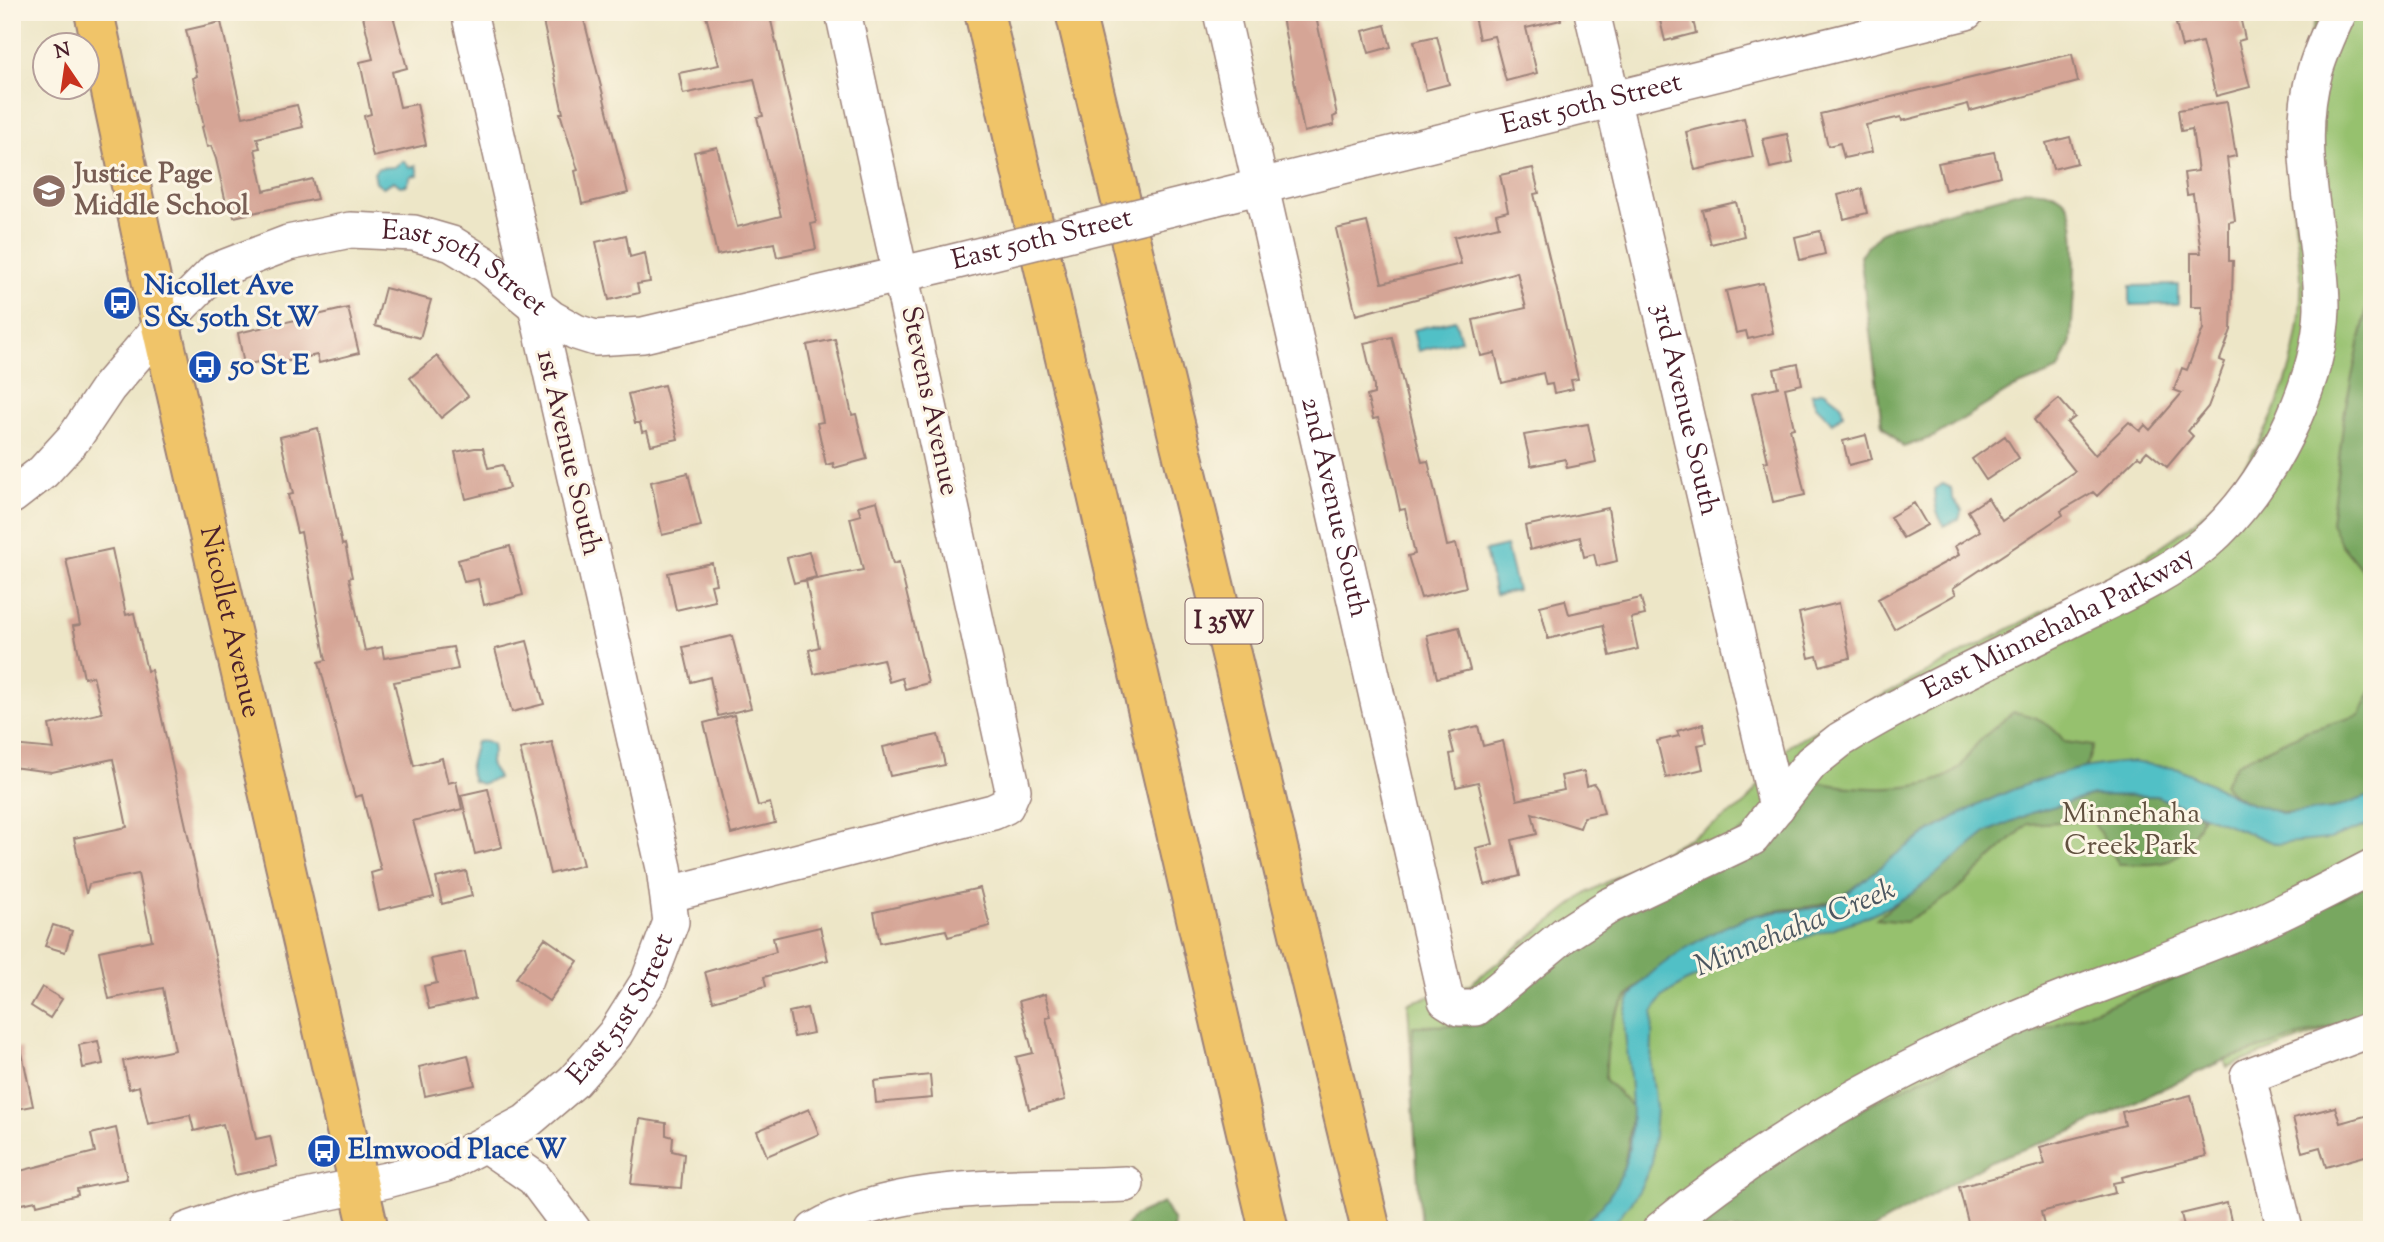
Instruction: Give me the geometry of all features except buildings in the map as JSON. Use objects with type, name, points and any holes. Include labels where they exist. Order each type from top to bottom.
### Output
[{"type":"main road","name":"Nicollet Avenue","points":[[94,12],[162,326],[369,1230]]},
{"type":"main road","points":[[984,12],[1269,1230]]},
{"type":"main road","name":"I 35W","points":[[1075,12],[1371,1230]]},
{"type":"street","name":"1st Avenue South","points":[[469,12],[670,894]]},
{"type":"street","name":"Stevens Avenue","points":[[843,12],[1013,790]]},
{"type":"street","name":"2nd Avenue South","points":[[1221,12],[1446,1000]]},
{"type":"street","name":"3rd Avenue South","points":[[1592,12],[1777,807]]},
{"type":"street","name":"East 50th Street","points":[[12,496],[43,472],[75,437],[108,388],[215,271],[288,243],[350,230],[414,233],[452,244],[486,265],[534,305],[576,332],[595,338],[643,335],[945,264],[1965,12]]},
{"type":"street","name":"East Minnehaha Parkway","points":[[1446,1000],[1459,1008],[1476,1008],[1564,935],[1609,906],[1752,838],[1811,763],[1840,740],[2153,579],[2204,544],[2245,502],[2278,451],[2303,397],[2319,338],[2320,247],[2311,195],[2309,115],[2314,73],[2339,12]]},
{"type":"street","name":"East 51st Street","points":[[187,1230],[249,1209],[360,1187],[446,1164],[526,1122],[574,1081],[615,1034],[649,980],[671,922],[670,894],[993,812],[1006,806],[1013,790]]},
{"type":"street","points":[[1660,1230],[1747,1162],[1838,1105],[1886,1080],[2056,1002],[2250,927],[2372,867]]},
{"type":"street","points":[[2285,1230],[2248,1076],[2372,1029]]},
{"type":"street","points":[[486,1145],[534,1178],[573,1230]]},
{"type":"street","points":[[814,1230],[856,1211],[936,1191],[1126,1184]]},
{"type":"green space","name":"Minnehaha Creek Park","points":[[2319,12],[2372,12],[2372,1013],[2227,1067],[2221,1052],[2172,1069],[1851,1230],[1421,1230],[1408,1003],[1469,985],[1588,892],[1710,827],[1744,805],[1790,744],[2142,559],[2194,522],[2219,499],[2240,472],[2259,443],[2274,412],[2287,379],[2295,346],[2301,278],[2292,193],[2292,124],[2298,78]]},
{"type":"green space","points":[[2026,190],[2048,192],[2062,198],[2071,212],[2074,228],[2071,341],[2059,370],[2014,388],[1933,437],[1903,447],[1882,425],[1860,255],[1881,232],[1895,226]]},
{"type":"green space","points":[[2372,285],[2372,397],[2367,415],[2366,472],[2372,489],[2372,583],[2341,544],[2331,523],[2345,409]]},
{"type":"green space","points":[[2372,689],[2372,795],[2327,810],[2281,812],[2250,803],[2235,795],[2224,784],[2237,763],[2306,731],[2360,715]]},
{"type":"green space","points":[[2013,712],[2042,721],[2065,742],[2093,746],[2086,767],[2019,788],[1955,817],[1915,841],[1861,883],[1832,900],[1777,910],[1737,921],[1671,959],[1632,992],[1618,1009],[1611,1026],[1605,1079],[1633,1108],[1628,1147],[1614,1191],[1592,1217],[1574,1230],[1421,1230],[1412,1090],[1413,1026],[1480,1025],[1508,1005],[1562,953],[1816,782],[1870,788],[1930,783],[1960,767],[1980,741]]},
{"type":"green space","points":[[2093,795],[2156,796],[2202,816],[2180,854],[2172,860],[2151,864],[2119,864],[2092,820],[2028,824],[1954,893],[1905,922],[1876,919],[1987,832],[2031,813]]},
{"type":"green space","points":[[2372,882],[2372,1013],[2222,1061],[2068,1133],[1991,1161],[1871,1230],[1678,1230],[1817,1137],[1898,1090],[2002,1045],[2172,980],[2259,940]]},
{"type":"green space","points":[[1163,1203],[1174,1222],[1173,1230],[1123,1230],[1134,1216]]},
{"type":"water","points":[[403,161],[410,167],[416,165],[418,175],[411,176],[407,185],[400,186],[394,181],[383,187],[376,182],[374,173],[378,168],[394,167]]},
{"type":"water","points":[[2178,285],[2178,304],[2130,305],[2130,286]]},
{"type":"water","points":[[1455,320],[1461,340],[1418,351],[1413,330]]},
{"type":"water","points":[[1824,391],[1841,404],[1843,414],[1833,423],[1816,406],[1811,394]]},
{"type":"water","points":[[2372,397],[2372,489],[2364,452]]},
{"type":"water","points":[[1943,484],[1951,488],[1952,498],[1962,510],[1959,519],[1944,526],[1937,513],[1934,494],[1934,489]]},
{"type":"water","points":[[1506,546],[1517,590],[1495,595],[1485,551]]},
{"type":"water","points":[[486,741],[492,744],[490,764],[498,778],[481,784],[473,781],[469,769],[476,742]]},
{"type":"water","name":"Minnehaha Creek","points":[[2132,762],[2180,769],[2246,802],[2284,814],[2333,809],[2372,795],[2372,824],[2330,839],[2276,844],[2156,796],[2093,795],[2031,813],[1987,832],[1912,894],[1887,907],[1858,920],[1730,962],[1685,982],[1662,997],[1653,1013],[1651,1067],[1656,1107],[1652,1163],[1639,1191],[1609,1230],[1574,1230],[1594,1214],[1609,1196],[1620,1178],[1627,1158],[1632,1114],[1625,1034],[1626,1010],[1636,990],[1665,962],[1704,937],[1742,920],[1765,913],[1817,907],[1836,900],[1928,833],[2011,790],[2071,771]]},
{"type":"place","name":"Justice Page Middle School","points":[[49,191]]},
{"type":"place","name":"Nicollet Ave S & 50th St W","points":[[120,303]]},
{"type":"place","name":"50 St E","points":[[205,367]]},
{"type":"place","name":"Elmwood Place W","points":[[324,1151]]}]
